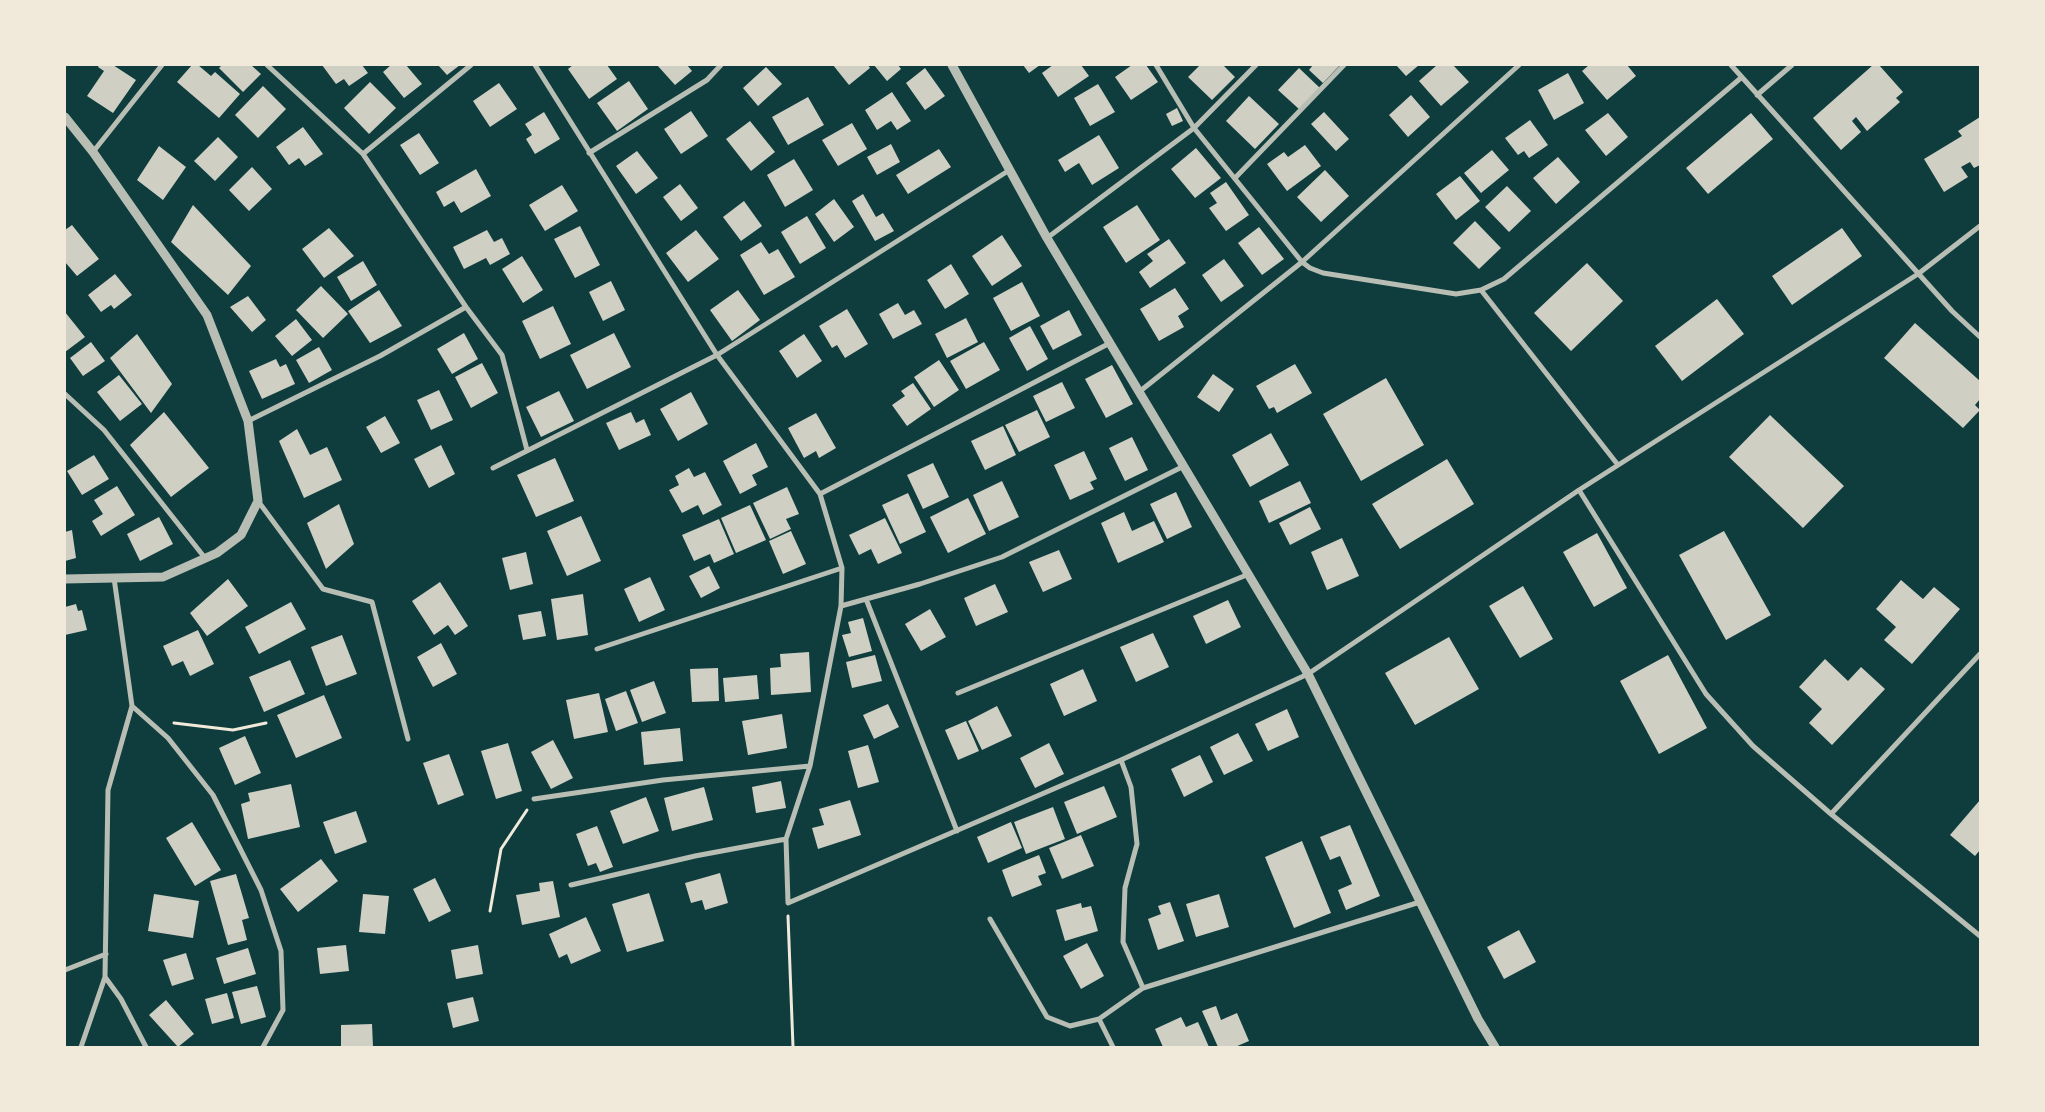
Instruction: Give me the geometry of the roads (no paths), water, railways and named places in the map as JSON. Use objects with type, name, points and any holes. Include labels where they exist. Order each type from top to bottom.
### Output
[{"type":"street","points":[[93,152],[162,65]]},
{"type":"street","points":[[267,65],[363,154],[466,307],[502,355],[527,450]]},
{"type":"street","points":[[363,154],[471,65]]},
{"type":"street","points":[[535,65],[717,355],[820,494],[842,568],[841,606],[810,766],[786,839],[788,903],[1121,760],[1308,674],[1579,490],[1918,274],[1980,226]]},
{"type":"street","points":[[589,153],[707,80],[721,65]]},
{"type":"street","points":[[952,65],[1008,171],[1047,238],[1308,674],[1478,1019],[1495,1047]]},
{"type":"street","points":[[1156,65],[1194,128],[1236,177],[1302,262],[1323,273],[1456,294],[1480,290],[1504,279],[1742,77]]},
{"type":"street","points":[[1047,238],[1194,128],[1256,65]]},
{"type":"street","points":[[1236,177],[1344,65]]},
{"type":"street","points":[[1139,392],[1302,262],[1519,65]]},
{"type":"street","points":[[1731,65],[1952,312],[1980,337]]},
{"type":"street","points":[[1757,95],[1792,65]]},
{"type":"street","points":[[65,117],[93,152],[207,315],[248,421],[258,501],[323,589],[372,602],[408,739]]},
{"type":"street","points":[[493,468],[717,355],[1008,171]]},
{"type":"street","points":[[1480,290],[1618,465]]},
{"type":"street","points":[[248,421],[380,356],[466,307]]},
{"type":"street","points":[[820,494],[1111,343]]},
{"type":"street","points":[[65,394],[104,430],[204,558]]},
{"type":"street","points":[[841,606],[1002,558],[1185,466]]},
{"type":"street","points":[[1579,490],[1706,694],[1753,746],[1831,814],[1980,936]]},
{"type":"street","points":[[65,579],[163,577],[216,553],[241,535],[258,501]]},
{"type":"street","points":[[597,649],[842,568]]},
{"type":"street","points":[[958,693],[1249,574]]},
{"type":"street","points":[[81,1047],[105,977],[108,790],[132,706],[114,578]]},
{"type":"street","points":[[866,599],[957,831]]},
{"type":"street","points":[[1831,814],[1980,654]]},
{"type":"street","points":[[132,706],[168,738],[213,795],[261,890],[281,951],[283,1010],[263,1047]]},
{"type":"street","points":[[1121,760],[1131,787],[1137,844],[1125,888],[1123,942],[1143,988]]},
{"type":"street","points":[[534,799],[663,780],[810,766]]},
{"type":"street","points":[[571,885],[695,856],[786,839]]},
{"type":"street","points":[[990,920],[1046,1017],[1070,1026],[1099,1019],[1143,988],[1420,902]]},
{"type":"street","points":[[65,970],[106,954]]},
{"type":"street","points":[[105,977],[121,999],[146,1047]]},
{"type":"street","points":[[1099,1019],[1113,1047]]}]
